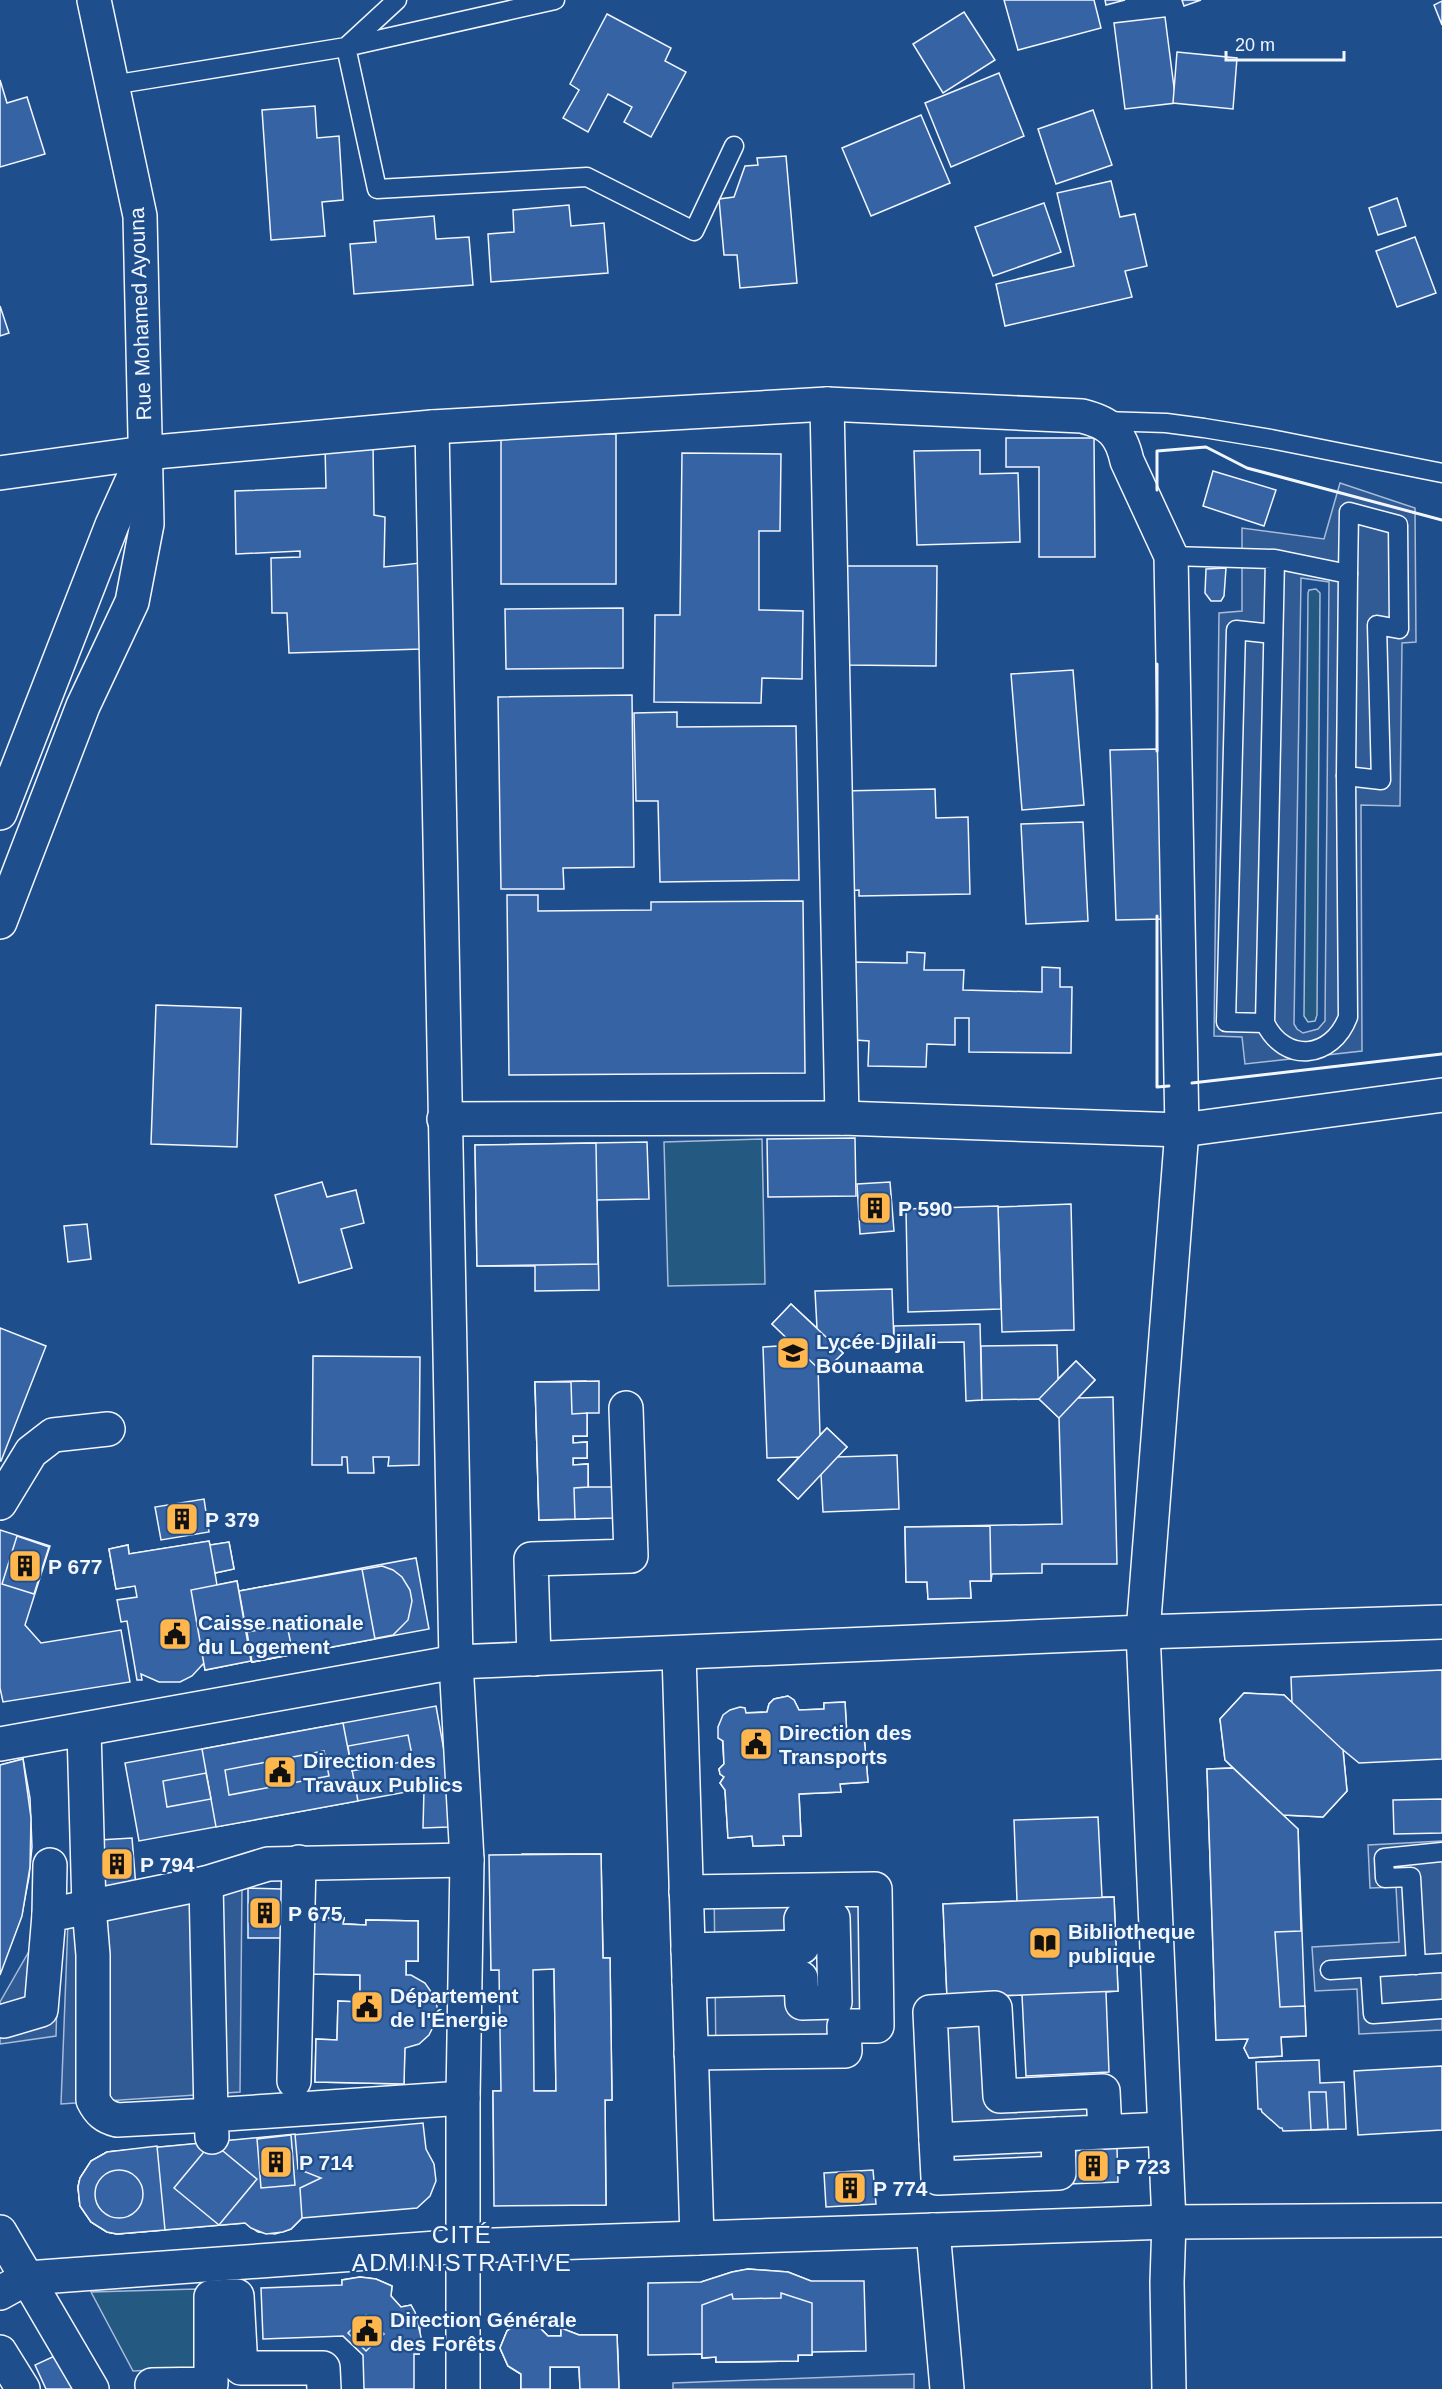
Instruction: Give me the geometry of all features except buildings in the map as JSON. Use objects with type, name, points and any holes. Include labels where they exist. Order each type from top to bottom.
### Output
[{"type":"street","name":"Rue Mohamed Ayouna","points":[[0,922],[83,706],[132,602],[147,524],[140,216],[94,0]]},
{"type":"street","points":[[0,473],[144,453],[432,427],[827,404],[1082,416],[1100,421],[1114,431],[1124,446],[1127,461],[1171,556],[1182,1130],[1143,1632],[1169,2222],[1167,2282],[1169,2389]]},
{"type":"street","points":[[827,404],[842,1118]]},
{"type":"street","points":[[432,427],[456,1662],[467,1860],[463,2098],[463,2389]]},
{"type":"street","points":[[0,813],[112,525],[144,453]]},
{"type":"street","points":[[444,1119],[842,1118],[1182,1130],[1442,1095]]},
{"type":"street","points":[[534,1659],[531,1559],[631,1556],[626,1408]]},
{"type":"street","points":[[0,1503],[31,1452],[52,1436],[108,1429]]},
{"type":"street","points":[[0,1744],[456,1662],[1143,1632],[1442,1622]]},
{"type":"street","points":[[679,1654],[697,2238]]},
{"type":"street","points":[[84,1730],[89,1907],[93,1955],[93,2100],[98,2109],[107,2117],[117,2120],[212,2126],[463,2098]]},
{"type":"street","points":[[49,1916],[206,1883],[268,1864],[467,1860]]},
{"type":"street","points":[[294,2081],[299,1862]]},
{"type":"street","points":[[4,2021],[41,2010],[49,1916],[50,1865]]},
{"type":"street","points":[[206,1883],[212,2126]]},
{"type":"street","points":[[686,1892],[874,1889],[877,2025],[844,2026],[845,2051],[691,2053]]},
{"type":"street","points":[[833,1918],[835,2002],[802,2003],[801,1978],[688,1965],[802,1947],[801,1919],[833,1918]]},
{"type":"street","points":[[1105,2132],[1103,2091],[1000,2096],[995,2008],[930,2012],[936,2140],[1105,2132],[1164,2129]]},
{"type":"street","points":[[13,2285],[464,2246],[1169,2222],[1442,2220]]},
{"type":"street","points":[[933,2230],[947,2389]]},
{"type":"street","points":[[0,2232],[13,2285],[92,2389]]},
{"type":"street","points":[[155,2389],[152,2385],[211,2384],[211,2297],[237,2296],[241,2368],[323,2368],[324,2389]]},
{"type":"street","points":[[0,2352],[23,2389]]},
{"type":"lane","points":[[346,47],[397,0]]},
{"type":"lane","points":[[112,86],[346,47],[555,0]]},
{"type":"lane","points":[[346,47],[377,189],[587,177],[694,231],[734,146]]},
{"type":"lane","points":[[1100,421],[1166,423],[1204,428],[1442,473]]},
{"type":"lane","points":[[1275,559],[1264,1023],[1270,1033],[1287,1047],[1309,1052],[1320,1049],[1338,1037],[1348,1017],[1346,776],[1349,512],[1398,525],[1399,628],[1377,625],[1381,780],[1346,776]]},
{"type":"lane","points":[[1171,556],[1275,559],[1348,574]]},
{"type":"lane","points":[[1264,1023],[1226,1022],[1236,630],[1273,634]]},
{"type":"lane","points":[[1416,1965],[1411,1877],[1385,1878],[1384,1858],[1442,1852]]},
{"type":"lane","points":[[1330,1970],[1442,1963]]},
{"type":"lane","points":[[1370,1968],[1372,2014],[1442,2009]]},
{"type":"shaded area","points":[[1340,483],[1415,508],[1416,642],[1402,643],[1400,806],[1361,805],[1362,1051],[1245,1064],[1242,1037],[1214,1036],[1219,613],[1242,611],[1242,528],[1324,539]],"holes":[[[1301,578],[1329,582],[1325,1021],[1318,1029],[1303,1033],[1294,1024]]]},
{"type":"shaded area","points":[[1316,589],[1320,593],[1317,1015],[1315,1021],[1308,1022],[1304,1016],[1308,593],[1309,590]]},
{"type":"shaded area","points":[[762,1139],[765,1284],[668,1286],[664,1142]]},
{"type":"shaded area","points":[[1442,1841],[1442,2030],[1359,2034],[1357,1989],[1315,1991],[1312,1947],[1399,1942],[1396,1887],[1370,1888],[1368,1845]]},
{"type":"shaded area","points":[[61,1853],[56,2036],[0,2044],[0,2002],[32,1946],[39,1857]]},
{"type":"shaded area","points":[[883,1880],[885,2033],[716,2063],[714,1882]],"holes":[[[824,1928],[826,1994],[811,1994],[740,1958]]]},
{"type":"shaded area","points":[[242,1884],[240,2092],[61,2104],[68,1922]]},
{"type":"shaded area","points":[[1005,2000],[1009,2085],[1113,2081],[1067,2149],[1069,2182],[929,2188],[920,2003]]},
{"type":"shaded area","points":[[196,2289],[199,2368],[133,2371],[91,2292]]},
{"type":"shaded area","points":[[914,2374],[914,2389],[673,2389],[673,2383]]},
{"type":"wall","points":[[1157,490],[1157,451],[1206,447],[1247,468],[1442,520]]},
{"type":"wall","points":[[1157,664],[1157,751]]},
{"type":"wall","points":[[1157,916],[1157,1087],[1169,1086]]},
{"type":"wall","points":[[1192,1083],[1442,1054]]},
{"type":"place","name":"P 590","points":[[875,1208]]},
{"type":"place","name":"Lycée Djilali Bounaama","points":[[793,1353]]},
{"type":"place","name":"P 379","points":[[182,1519]]},
{"type":"place","name":"P 677","points":[[25,1566]]},
{"type":"place","name":"Caisse nationale du Logement","points":[[175,1634]]},
{"type":"place","name":"Direction des Transports","points":[[756,1744]]},
{"type":"place","name":"Direction des Travaux Publics","points":[[280,1772]]},
{"type":"place","name":"P 794","points":[[117,1864]]},
{"type":"place","name":"P 675","points":[[265,1913]]},
{"type":"place","name":"Bibliotheque publique","points":[[1045,1943]]},
{"type":"place","name":"Département de l'Énergie","points":[[367,2007]]},
{"type":"place","name":"P 714","points":[[276,2162]]},
{"type":"place","name":"P 723","points":[[1093,2166]]},
{"type":"place","name":"P 774","points":[[850,2188]]},
{"type":"place","name":"Direction Générale des Forêts","points":[[367,2331]]},
{"type":"district","name":"CITÉ ADMINISTRATIVE","points":[[462,2248]]}]
